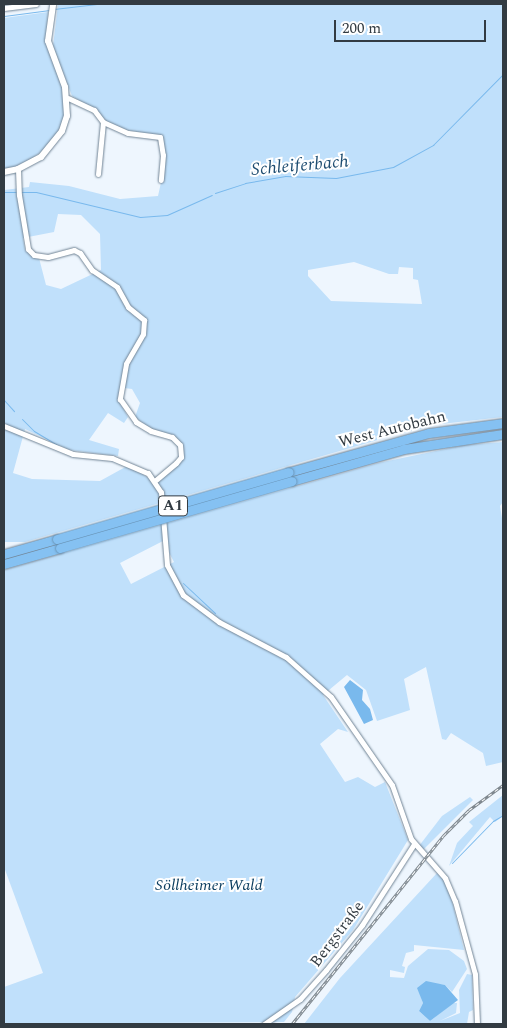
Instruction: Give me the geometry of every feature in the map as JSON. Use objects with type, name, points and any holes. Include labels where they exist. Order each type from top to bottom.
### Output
[{"type":"highway","name":"West Autobahn","points":[[290,477],[429,433],[503,423]]},
{"type":"highway","name":"West Autobahn","points":[[290,477],[404,448],[503,434]]},
{"type":"highway","name":"A1","points":[[4,564],[58,544],[290,477]]},
{"type":"highway","name":"A1","points":[[4,554],[34,546],[58,544]]},
{"type":"highway","points":[[4,548],[34,546]]},
{"type":"street","points":[[4,8],[36,4]]},
{"type":"street","points":[[4,172],[18,169],[52,147],[68,116],[68,98],[50,51],[53,4]]},
{"type":"street","points":[[68,98],[94,110],[103,122],[128,132],[160,137],[163,155],[161,180]]},
{"type":"street","points":[[98,174],[103,122]]},
{"type":"street","points":[[18,169],[19,195],[28,250],[34,255],[48,257],[74,250],[80,253],[92,270],[117,287],[128,307],[144,320],[144,334],[126,364],[120,399],[136,422],[151,431],[172,437],[180,445],[181,456],[176,463],[156,480]]},
{"type":"street","points":[[4,426],[73,454],[112,458],[138,466],[156,480],[162,497],[165,551],[175,585],[195,606],[286,657],[331,697],[392,785],[414,844],[439,868],[455,900],[475,974],[477,1024]]},
{"type":"street","name":"Bergstraße","points":[[264,1024],[300,999],[326,970],[362,925],[414,844]]},
{"type":"green space","points":[[503,4],[503,417],[441,424],[402,433],[25,542],[4,542],[4,190],[29,187],[30,182],[69,186],[120,199],[158,196],[162,178],[164,143],[161,136],[126,130],[103,120],[95,110],[72,96],[53,46],[58,5]],"holes":[[[58,214],[81,215],[100,234],[101,270],[61,289],[46,285],[39,258],[25,250],[23,238],[54,232]],[[354,262],[389,274],[398,274],[399,267],[413,268],[413,279],[418,280],[422,304],[331,301],[308,276],[308,270]],[[124,388],[132,389],[140,403],[135,417],[152,430],[174,436],[182,444],[182,458],[154,482],[129,465],[100,481],[32,479],[13,473],[25,429],[69,450],[118,456],[119,449],[89,440],[108,413],[124,423],[128,417],[120,403]]]},
{"type":"green space","points":[[48,12],[46,44],[63,90],[65,115],[57,134],[44,150],[22,165],[4,170],[4,18]]},
{"type":"green space","name":"Söllheimer Wald","points":[[503,442],[503,502],[500,506],[503,524],[503,762],[486,766],[483,753],[451,733],[446,740],[442,739],[426,667],[404,679],[410,710],[377,721],[366,690],[347,675],[323,695],[348,732],[338,729],[320,744],[345,782],[358,777],[375,787],[385,782],[408,840],[353,930],[295,997],[292,1012],[284,1022],[4,1024],[4,987],[43,973],[4,867],[4,570],[378,463],[465,445]],"holes":[[[163,541],[174,562],[131,584],[120,563]]]},
{"type":"green space","points":[[503,795],[503,816],[495,822],[490,817],[449,866],[457,843],[473,826],[469,822]]},
{"type":"green space","points":[[470,797],[473,800],[423,850],[419,846],[442,816]]},
{"type":"green space","points":[[437,873],[443,878],[452,901],[464,950],[414,945],[414,951],[406,953],[402,966],[405,967],[404,973],[390,970],[390,977],[404,978],[408,966],[428,949],[449,950],[464,961],[467,969],[452,992],[445,985],[430,983],[418,988],[423,1003],[419,1011],[430,1021],[453,1003],[457,1003],[456,1013],[440,1021],[460,1013],[459,990],[467,974],[472,975],[473,1010],[469,1012],[467,1024],[304,1024],[340,978]]},
{"type":"water","points":[[350,680],[363,690],[362,700],[370,709],[373,720],[364,724],[344,687]]},
{"type":"water","points":[[426,981],[445,985],[458,1000],[430,1021],[419,1011],[423,1003],[417,988]]},
{"type":"waterway","points":[[54,9],[97,4]]},
{"type":"waterway","points":[[4,16],[50,10]]},
{"type":"waterway","name":"Schleiferbach","points":[[215,193],[245,183],[285,176],[336,178],[393,167],[433,145],[503,74]]},
{"type":"waterway","name":"Schleiferbach","points":[[4,192],[16,192]]},
{"type":"waterway","name":"Schleiferbach","points":[[21,192],[36,192],[140,217],[167,215],[212,195]]},
{"type":"waterway","points":[[4,400],[14,411]]},
{"type":"waterway","points":[[22,419],[34,431],[59,446]]},
{"type":"waterway","points":[[183,583],[215,613]]},
{"type":"waterway","points":[[452,863],[493,821],[503,815]]},
{"type":"railway","points":[[292,1024],[443,836],[469,810],[503,785]]}]
